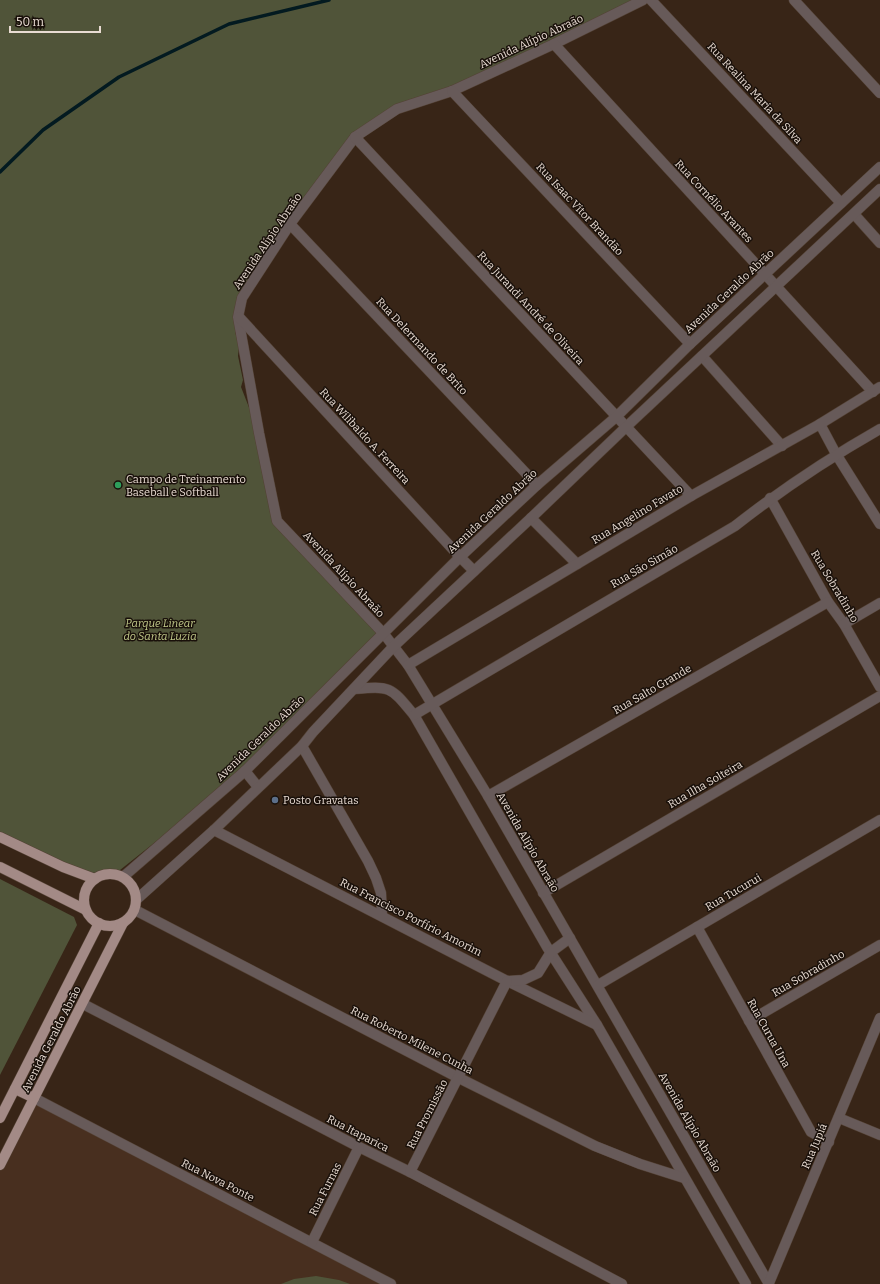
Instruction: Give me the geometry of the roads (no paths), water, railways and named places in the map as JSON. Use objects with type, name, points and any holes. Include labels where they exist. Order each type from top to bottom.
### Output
[{"type":"main road","points":[[0,837],[63,867],[95,879]]},
{"type":"main road","points":[[0,867],[86,910]]},
{"type":"main road","points":[[123,923],[113,926],[105,926],[99,924],[91,917],[86,910],[84,902],[88,886],[102,875],[112,874],[123,877],[133,888],[135,905]]},
{"type":"main road","name":"Avenida Geraldo Abrão","points":[[0,1165],[123,923],[128,920],[135,905]]},
{"type":"main road","name":"Avenida Geraldo Abrão","points":[[0,1118],[99,924]]},
{"type":"main road","points":[[15,1089],[34,1098]]},
{"type":"street","name":"Rua Realina Maria da Silva","points":[[651,0],[841,203]]},
{"type":"street","points":[[794,0],[880,93]]},
{"type":"street","name":"Avenida Alípio Abraão","points":[[639,1],[554,44],[452,91],[397,109],[354,137],[290,224],[242,298],[238,317],[259,433],[278,521],[384,634],[408,664],[488,796],[769,1284]]},
{"type":"street","name":"Rua Cornélio Arantes","points":[[554,44],[776,286],[876,390]]},
{"type":"street","name":"Rua Isaac Vitor Brandão","points":[[452,91],[690,344]]},
{"type":"street","name":"Rua Jurandi André de Oliveira","points":[[354,137],[691,496]]},
{"type":"street","name":"Avenida Geraldo Abrão","points":[[123,877],[245,771],[460,557],[537,485],[616,417],[690,344],[880,167]]},
{"type":"street","name":"Avenida Geraldo Abrão","points":[[135,905],[258,786],[302,746],[313,732],[393,647],[531,518],[626,426],[880,189]]},
{"type":"street","points":[[854,214],[880,243]]},
{"type":"street","name":"Rua Delermando de Brito","points":[[290,224],[537,485]]},
{"type":"street","name":"Rua Wilibaldo A. Ferreira","points":[[238,317],[474,571]]},
{"type":"street","points":[[702,356],[782,446]]},
{"type":"street","name":"Rua Angelino Favato","points":[[408,664],[691,496],[782,446],[876,390]]},
{"type":"street","points":[[820,424],[836,454],[880,524]]},
{"type":"street","name":"Rua São Simão","points":[[414,715],[735,526],[770,498],[836,454],[880,429]]},
{"type":"street","name":"Rua Sobradinho","points":[[770,498],[828,602],[844,624],[880,687]]},
{"type":"street","points":[[531,518],[577,564]]},
{"type":"street","name":"Rua Salto Grande","points":[[488,796],[828,602]]},
{"type":"street","points":[[844,624],[880,603]]},
{"type":"street","points":[[354,689],[379,687],[390,689],[414,715],[551,952],[597,1025],[746,1284]]},
{"type":"street","name":"Rua Ilha Solteira","points":[[543,893],[880,696]]},
{"type":"street","points":[[302,746],[368,861],[381,893],[382,916]]},
{"type":"street","points":[[245,771],[258,786]]},
{"type":"street","name":"Rua Tucurui","points":[[598,985],[880,820]]},
{"type":"street","name":"Rua Francisco Porfírio Amorim","points":[[214,830],[597,1025]]},
{"type":"street","name":"Rua Roberto Milene Cunha","points":[[135,905],[459,1078],[606,1151],[684,1178]]},
{"type":"street","name":"Rua Curua Una","points":[[698,927],[811,1132],[829,1142]]},
{"type":"street","points":[[508,981],[522,980],[538,973],[551,952],[570,938]]},
{"type":"street","name":"Rua Sobradinho","points":[[749,1021],[880,946]]},
{"type":"street","name":"Rua Promissão","points":[[410,1172],[508,981]]},
{"type":"street","name":"Rua Itaparica","points":[[83,1004],[359,1148],[410,1172],[619,1283]]},
{"type":"street","name":"Rua Jupiá","points":[[769,1284],[880,1018]]},
{"type":"street","name":"Rua Nova Ponte","points":[[34,1098],[391,1284]]},
{"type":"street","points":[[839,1118],[880,1135]]},
{"type":"street","name":"Rua Furnas","points":[[312,1242],[359,1148]]},
{"type":"waterway","points":[[0,172],[43,130],[119,77],[229,24],[329,0]]},
{"type":"place","name":"Campo de Treinamento Baseball e Softball","points":[[118,485]]},
{"type":"place","name":"Posto Gravatas","points":[[275,800]]},
{"type":"park label","name":"Parque Linear do Santa Luzia","points":[[160,629]]}]
